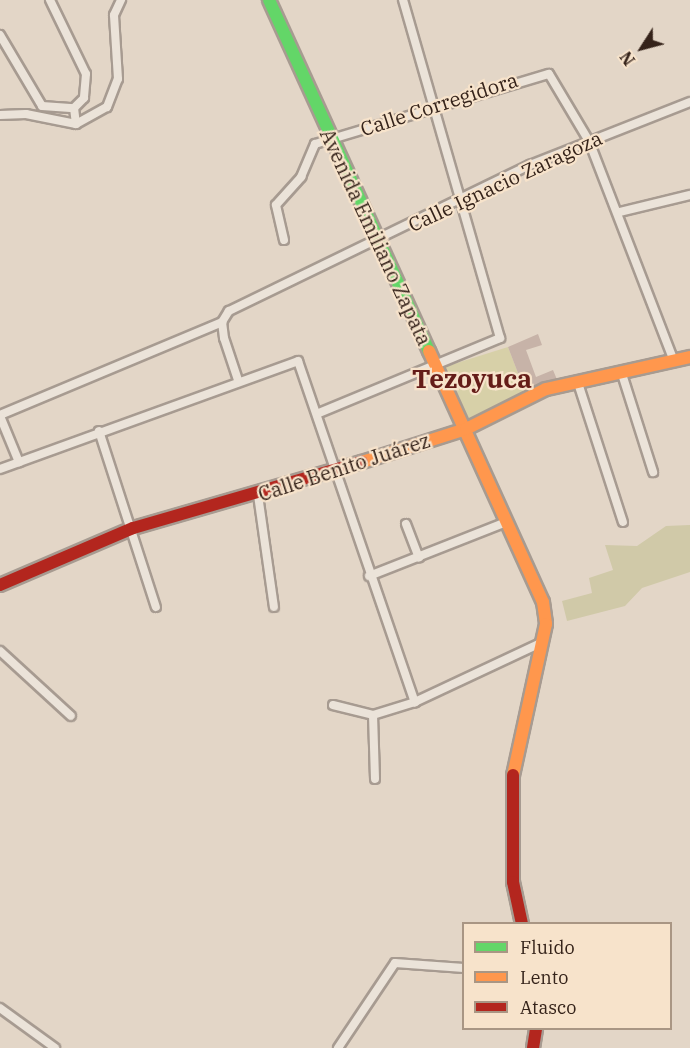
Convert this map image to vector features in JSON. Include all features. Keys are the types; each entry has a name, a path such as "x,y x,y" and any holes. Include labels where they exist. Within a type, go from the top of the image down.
{"street":[{"path":"0,35 42,106 74,108 84,98 86,74 50,0"},
{"path":"0,115 26,114 76,124 107,107 115,94 114,15 121,0"},
{"name":"Avenida Emiliano Zapata","path":"269,0 375,242 466,429 543,602 543,642 517,738 510,805 513,882 522,922"},
{"path":"319,413 500,338 456,199 434,105 403,0"},
{"name":"Calle Corregidora","path":"284,240 276,206 301,177 310,149 330,139 434,105 549,74 589,141"},
{"name":"Calle Ignacio Zaragoza","path":"0,415 222,322 229,311 375,242 456,199 589,141 690,102"},
{"path":"74,108 76,124"},
{"path":"589,141 620,212 674,361"},
{"path":"620,212 690,195"},
{"path":"222,322 238,380"},
{"name":"Calle Benito Juárez","path":"0,585 133,528 258,495 466,429 546,389 622,374 690,357"},
{"path":"0,469 238,380 298,361 319,413 369,576 415,702"},
{"path":"622,374 653,472"},
{"path":"578,383 623,522"},
{"path":"0,415 19,462"},
{"path":"99,431 133,528 156,607"},
{"path":"258,495 274,607"},
{"path":"369,576 506,522"},
{"path":"406,525 419,558"},
{"path":"333,705 373,715 415,702 543,642"},
{"path":"0,651 71,716"},
{"path":"373,715 375,779"},
{"path":"338,1048 395,963 462,968"},
{"path":"0,1008 55,1048"},
{"path":"533,1048 536,1030"}],"shaded area":[{"path":"508,347 526,394 469,419 444,367"},
{"path":"690,525 690,572 642,588 625,606 567,621 562,601 592,593 589,578 613,570 605,545 637,546 666,526"}],"building":[{"path":"538,334 542,345 526,350 536,377 553,370 558,382 526,394 508,347"}],"traffic: fast":[{"path":"269,0 429,351"}],"traffic: slow":[{"path":"429,351 543,602 546,624 513,775"},
{"path":"362,462 466,429 546,389 690,357"}],"traffic: jam":[{"path":"0,585 133,528 362,462"},
{"path":"513,775 513,882 522,922"},
{"path":"533,1048 536,1030"}],"district":[{"name":"Tezoyuca","path":"472,379"}]}
